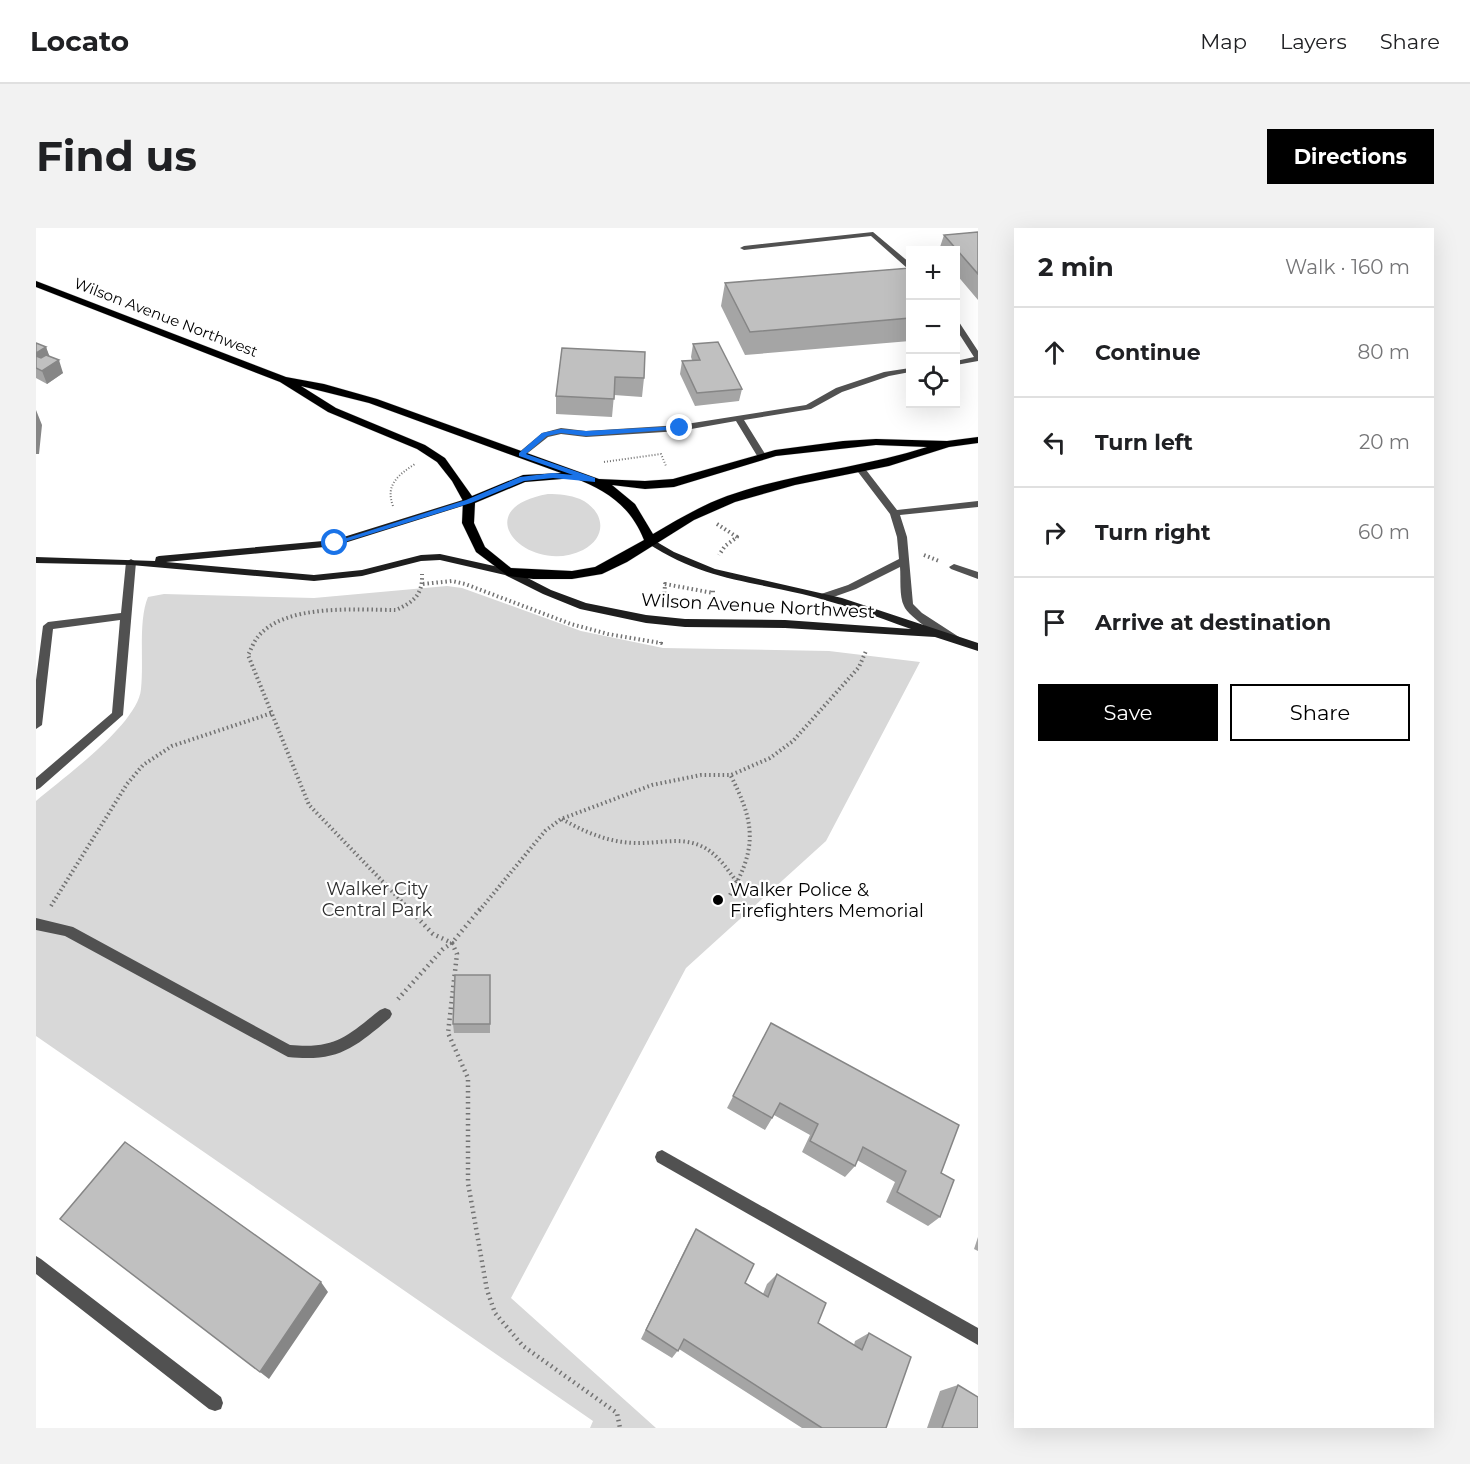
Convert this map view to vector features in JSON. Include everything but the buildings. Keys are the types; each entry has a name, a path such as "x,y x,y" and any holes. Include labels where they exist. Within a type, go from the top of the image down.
{"main road":[{"name":"Wilson Avenue Northwest","path":"36,284 284,380 332,410 433,454 451,471 469,501 468,522 473,537 486,556 508,572 547,592 584,606 646,619 685,623 785,624 933,634"},
{"name":"Wilson Avenue Northwest","path":"284,380 324,387 373,401 593,480 613,490 632,507 644,524 650,541 677,558 706,571 825,596 933,634 978,647"},
{"path":"131,562 335,543 469,501 522,479 553,476 645,485 674,483 762,457 804,449 865,442 947,444 978,440"},
{"path":"36,560 131,562 314,579 362,573 421,558 440,557 508,572 550,576 592,572 614,564 690,517 731,499 794,482 909,457 947,444"}],"street":[{"path":"744,248 873,234 906,263"},
{"path":"960,330 978,358 960,362"},
{"path":"521,454 545,435 561,431 586,434 680,428 808,407 839,390 906,371"},
{"path":"738,418 762,457"},
{"path":"860,468 895,513 904,561 908,605 918,616 957,641"},
{"path":"895,513 978,504"},
{"path":"825,596 852,587 904,561"},
{"path":"36,784 117,715 131,562"},
{"path":"954,567 978,576"},
{"path":"36,725 48,626 127,616"},
{"path":"38,924 68,931 288,1051 309,1054 342,1048 385,1014"},
{"path":"662,1158 978,1337"},
{"path":"36,1264 215,1403"}],"path":[{"path":"398,512 389,498 391,484 398,475 419,462"},
{"path":"708,519 737,537 725,546 717,561"},
{"path":"902,547 954,567"},
{"path":"423,584 421,594 415,602 396,610 317,611 281,621 266,629 251,644 248,655 309,806 433,934 452,943 457,954 448,1033 468,1078 468,1183 487,1290 495,1313 523,1346 616,1413 620,1428"},
{"path":"664,605 665,584 713,593 713,586"},
{"path":"385,1014 424,969 452,943 545,831 561,819 652,785 701,775 731,775 770,758 793,741 860,667 866,651"},
{"path":"38,924 127,784 143,765 172,746 272,713"},
{"path":"730,896 747,865 752,848 743,800 731,775"},
{"path":"561,819 584,832 631,843 686,841 701,846 714,854 737,882"}],"green space":[{"path":"548,494 580,499 595,510 599,517 600,531 591,545 563,556 543,555 526,548 513,538 507,525 510,513 523,502"},
{"name":"Walker City Central Park","path":"447,586 462,588 581,631 663,648 829,651 920,662 826,841 686,968 511,1298 656,1428 590,1428 593,1421 36,1036 36,801 98,750 114,734 137,703 142,678 143,618 148,597 164,594 314,598"}],"place":[{"name":"Walker Police & Firefighters Memorial","path":"718,900"}],"route":[{"path":"335,543 469,501 522,479 567,476 593,480 521,454 534,441 545,435 561,431 586,434 680,428"}]}
